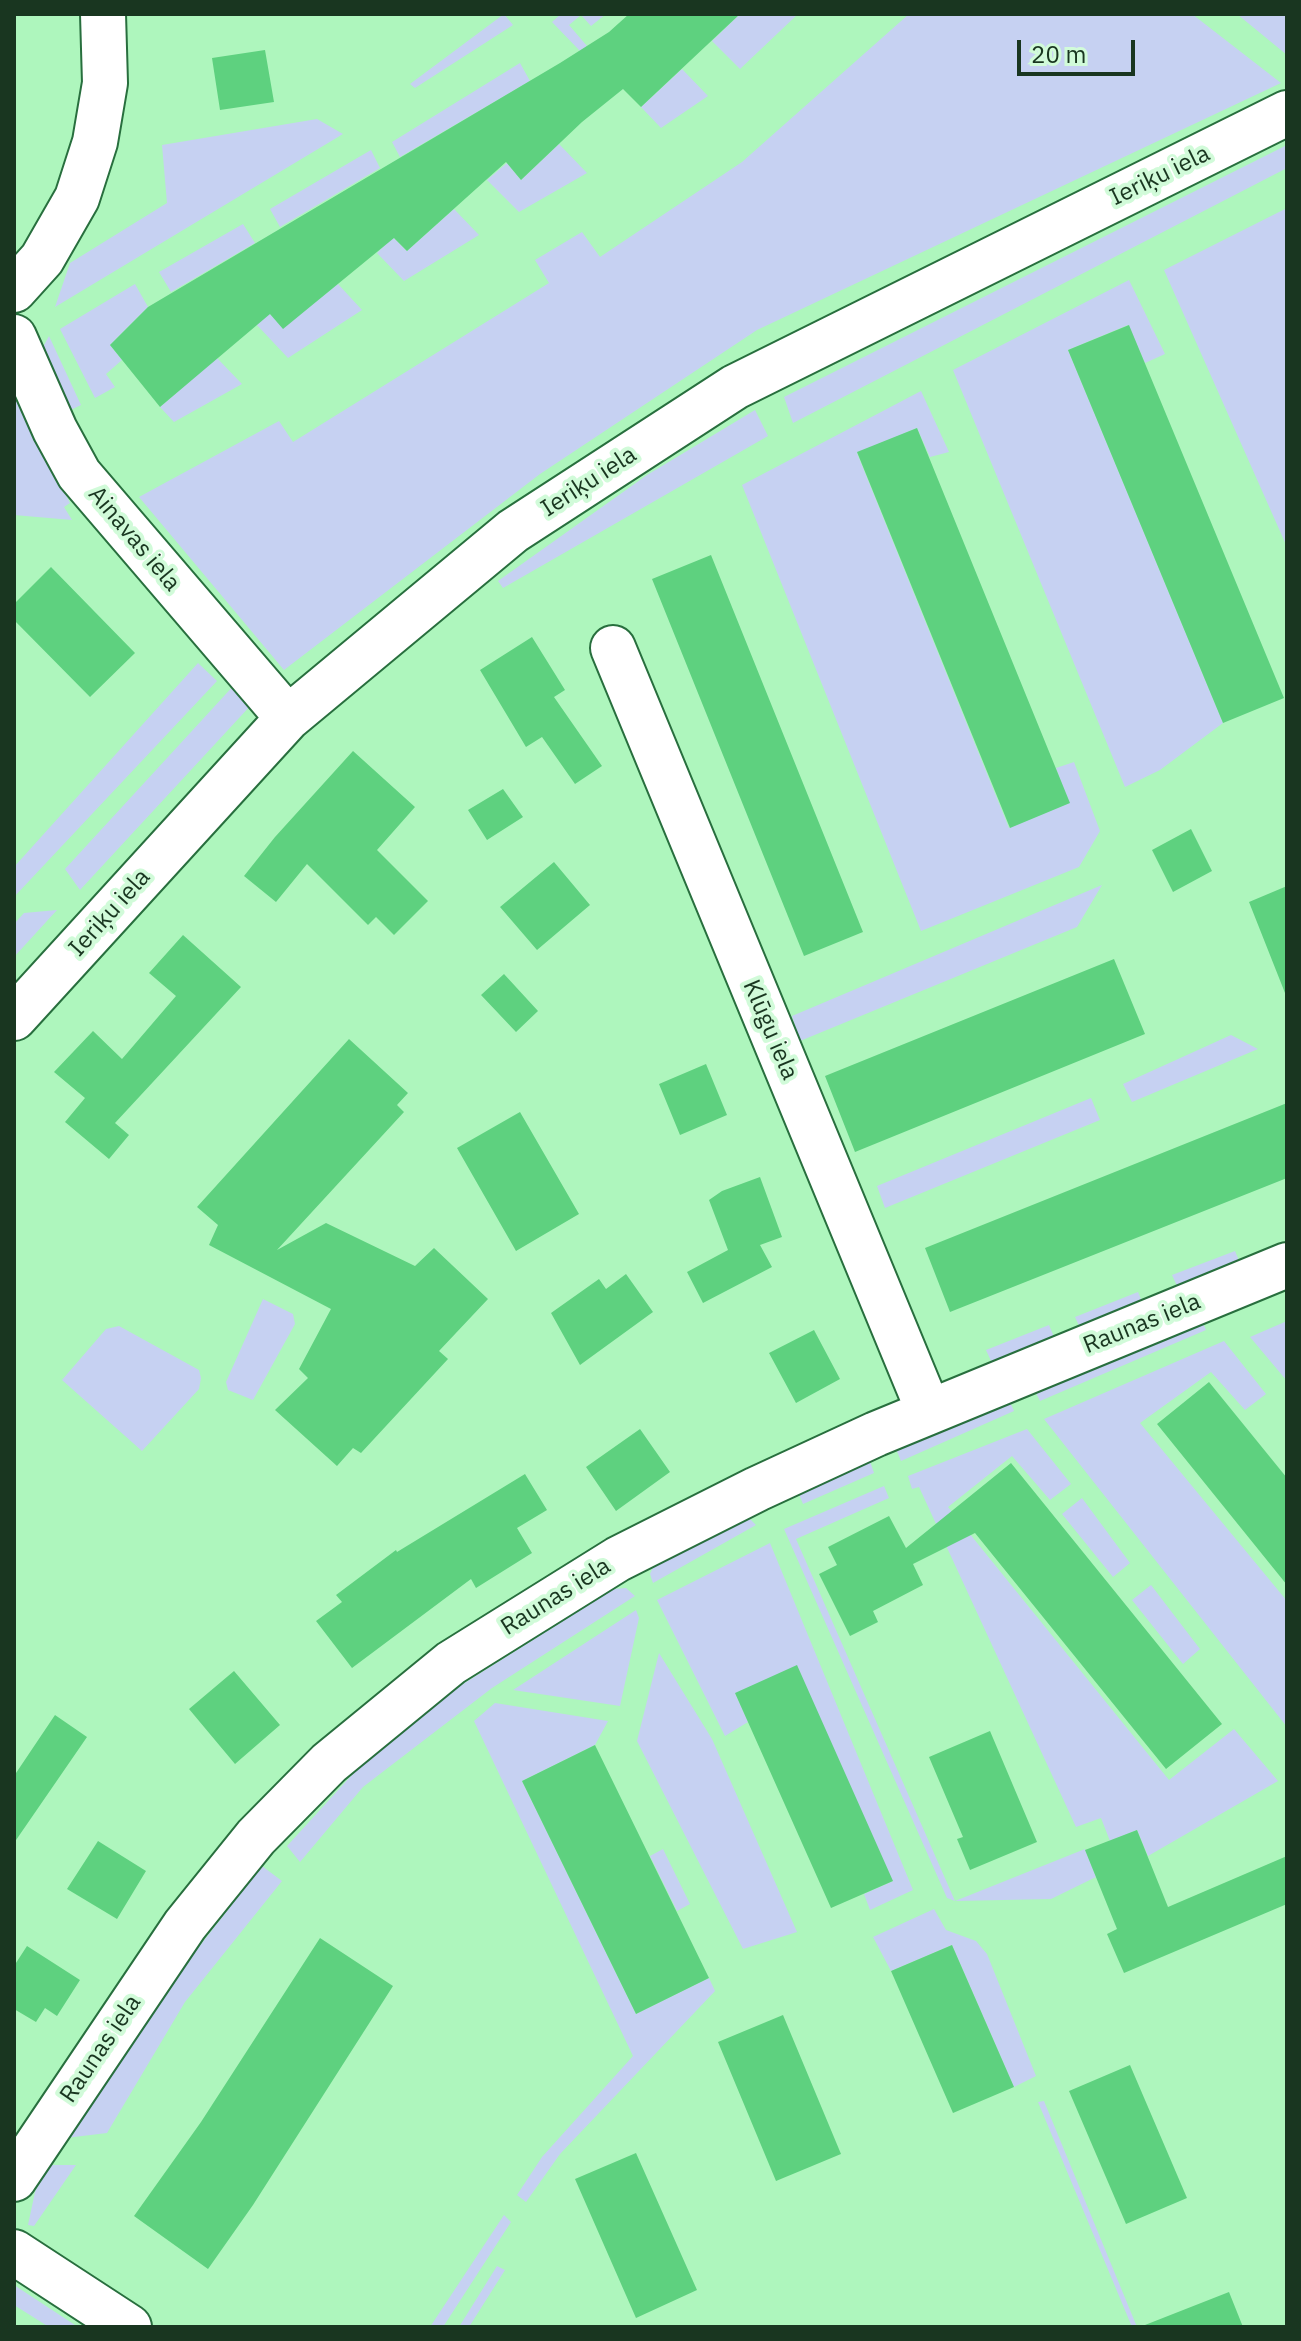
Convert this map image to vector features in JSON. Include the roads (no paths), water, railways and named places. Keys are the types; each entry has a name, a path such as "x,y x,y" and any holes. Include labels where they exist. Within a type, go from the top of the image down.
{"street":[{"path":"14,290 42,259 77,198 95,142 105,83 103,14"},
{"name":"Ieriķu iela","path":"14,1018 288,718 513,531 735,387 1287,113"},
{"name":"Ainavas iela","path":"14,337 55,430 79,474 288,718"},
{"name":"Klūgu iela","path":"613,648 929,1412"},
{"name":"Raunas iela","path":"14,2179 185,1925 256,1837 329,1763 451,1663 618,1559 757,1489 929,1412 1287,1265"},
{"path":"14,2252 129,2327"}]}
